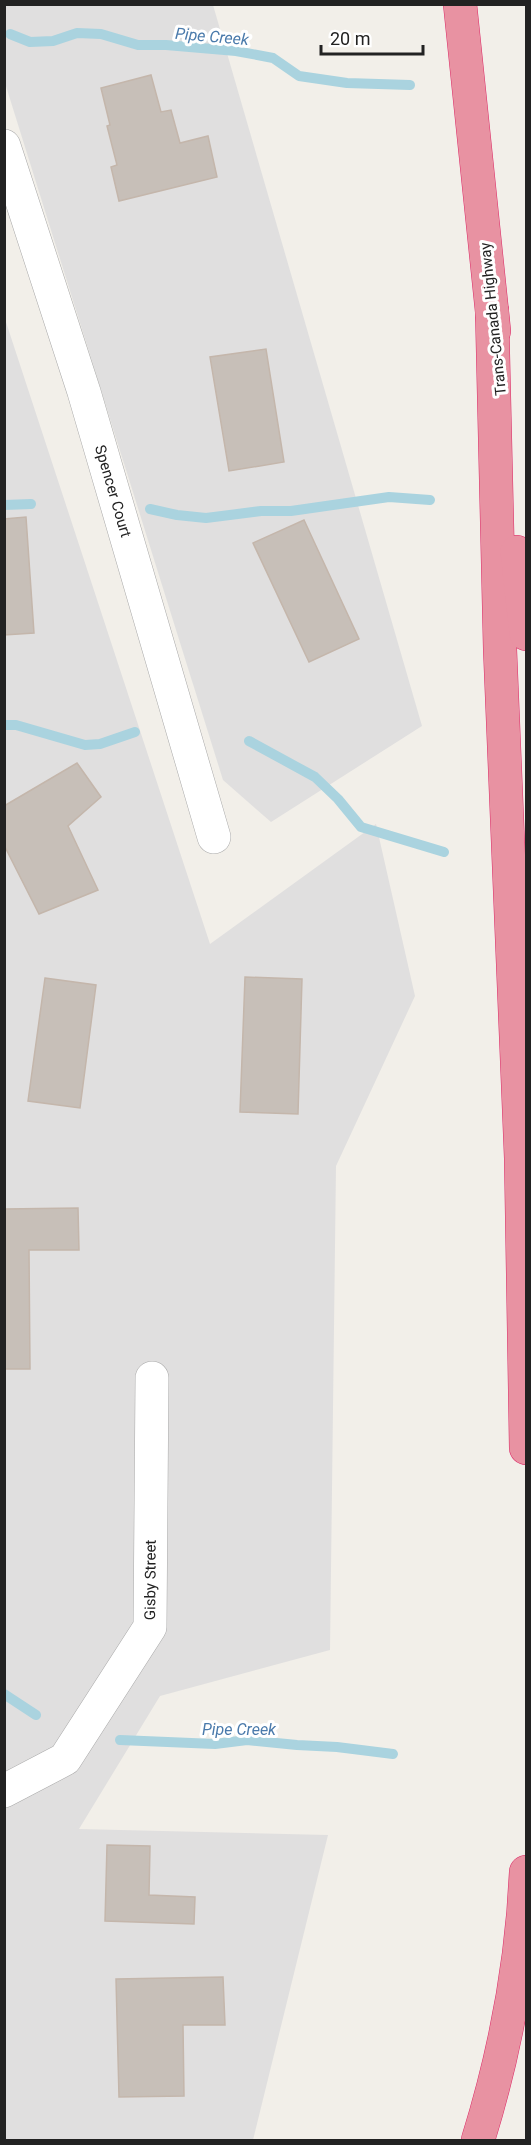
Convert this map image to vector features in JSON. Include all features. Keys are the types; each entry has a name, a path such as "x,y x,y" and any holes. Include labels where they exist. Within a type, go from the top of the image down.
{"highway":[{"name":"Trans-Canada Highway","path":"460,4 526,634"},
{"path":"492,310 500,649 521,1158 526,1448"},
{"path":"478,2140 494,2088 515,1987 526,1872"}],"street":[{"name":"Spencer Court","path":"4,146 84,392 214,837"},
{"name":"Gisby Street","path":"4,1791 65,1759 150,1627 152,1378"}],"shaded area":[{"path":"4,5 213,5 422,726 271,822 223,780 5,83"},
{"path":"4,316 210,944 376,824 415,996 336,1166 330,1650 160,1696 79,1829 328,1835 253,2140 5,2140"}],"building":[{"path":"151,75 161,112 171,110 180,143 208,136 217,177 119,201 111,167 117,165 107,126 110,125 101,88"},
{"path":"266,349 284,462 229,471 210,357"},
{"path":"26,517 34,633 4,635 4,519"},
{"path":"304,520 359,639 309,662 253,543"},
{"path":"77,763 101,797 68,826 98,890 39,914 4,845 4,806"},
{"path":"245,977 302,979 298,1114 240,1112"},
{"path":"45,978 96,985 80,1108 28,1101"},
{"path":"78,1208 79,1250 29,1250 30,1369 4,1369 4,1209"},
{"path":"107,1845 150,1846 149,1895 195,1897 194,1924 105,1921"},
{"path":"223,1977 225,2025 183,2025 184,2096 119,2097 116,1979"}],"waterway":[{"name":"Pipe Creek","path":"10,34 30,42 53,41 77,33 101,34 138,45 236,51 273,58 299,76 347,83 410,85"},
{"path":"150,509 206,518 261,511 291,511 389,497 430,500"},
{"path":"4,505 31,504"},
{"name":"Pipe Creek","path":"4,725 16,725 85,745 100,744 135,732"},
{"name":"Pipe Creek","path":"249,741 315,777 338,799 361,827 444,852"},
{"name":"Pipe Creek","path":"4,1694 36,1715"},
{"name":"Pipe Creek","path":"120,1740 215,1744 247,1740 393,1754"}]}
